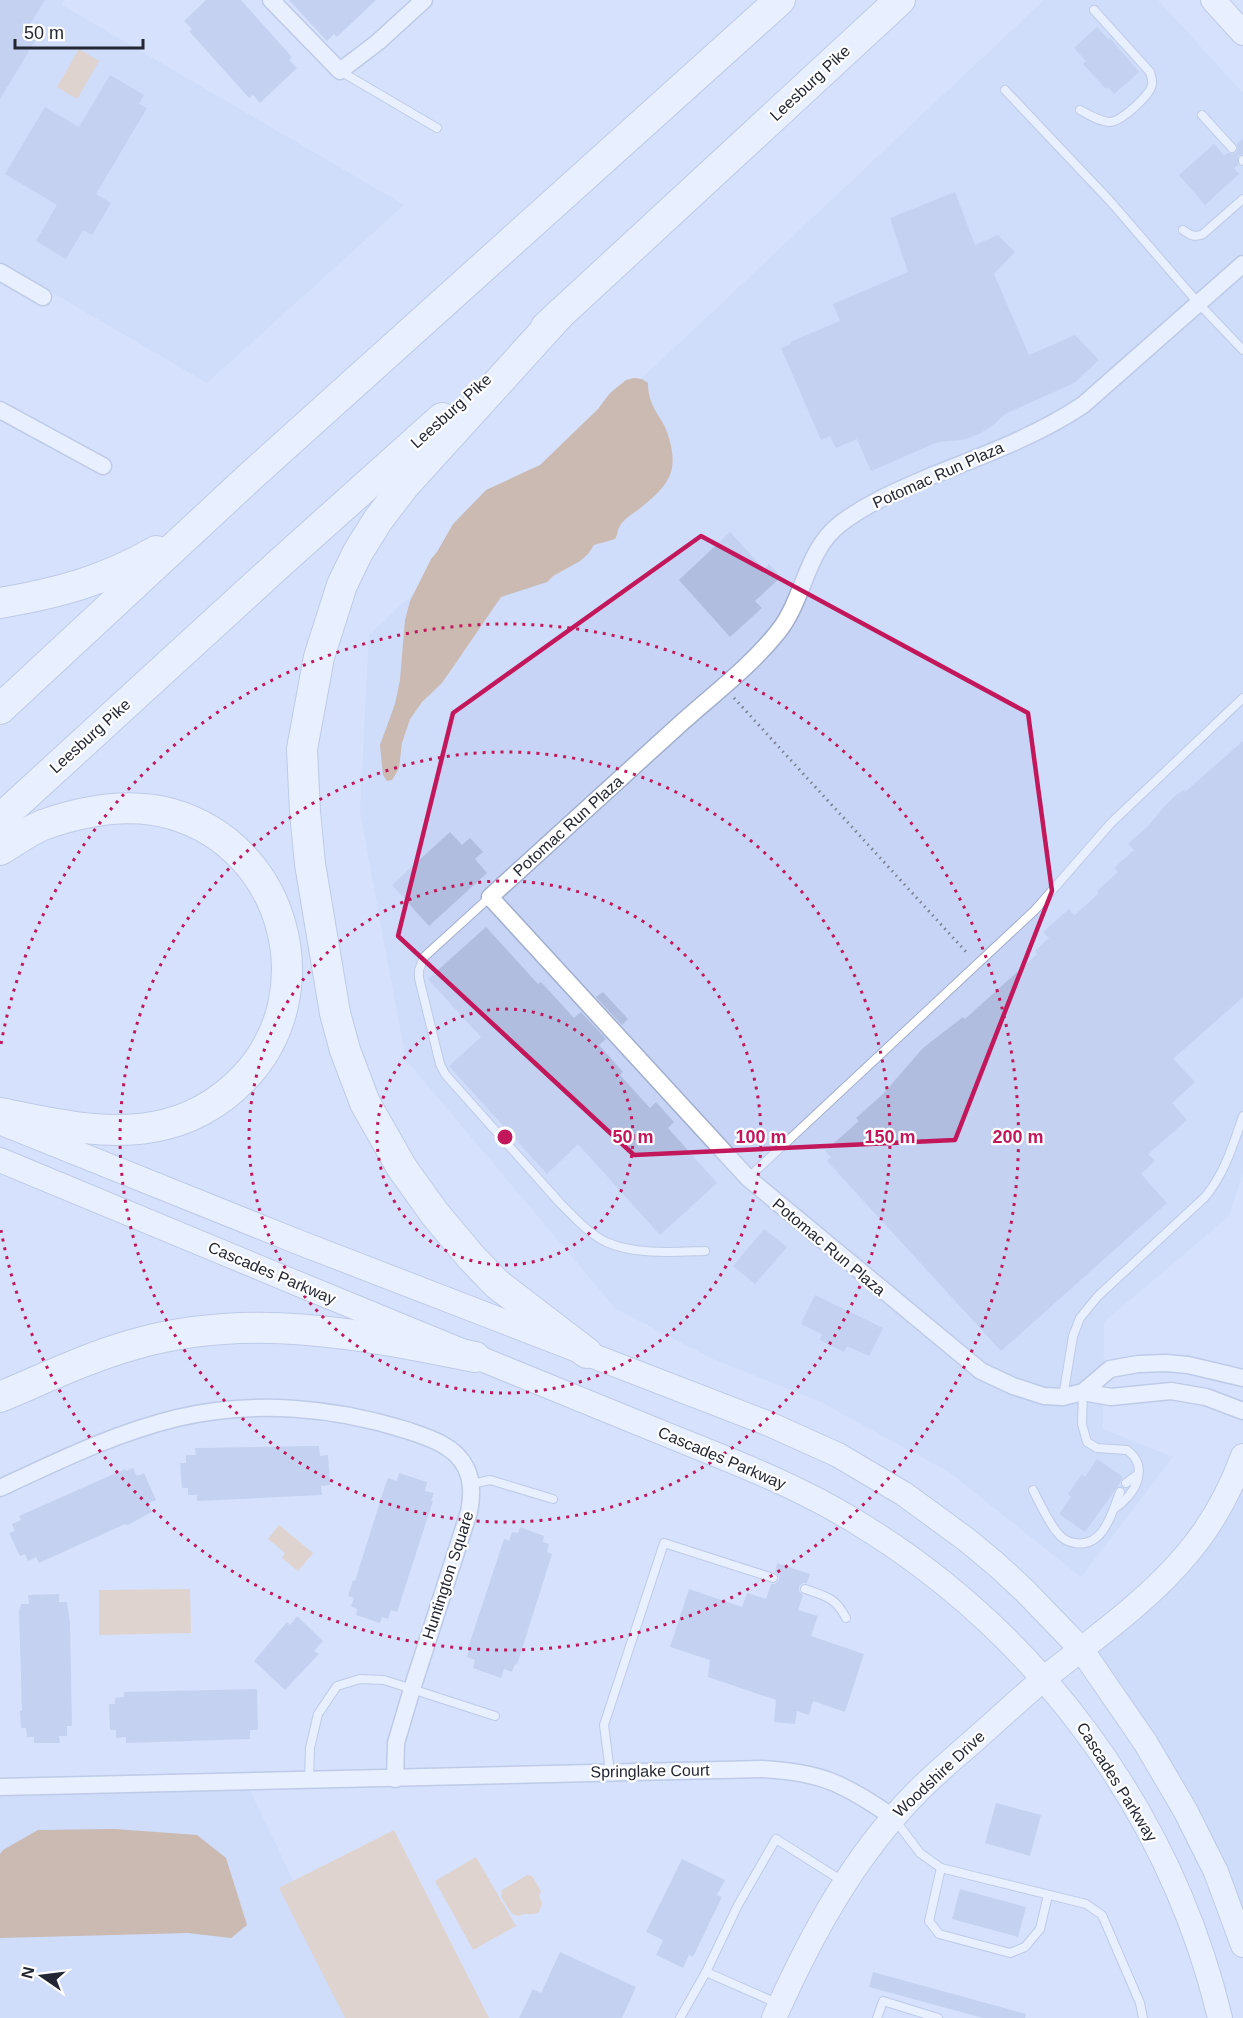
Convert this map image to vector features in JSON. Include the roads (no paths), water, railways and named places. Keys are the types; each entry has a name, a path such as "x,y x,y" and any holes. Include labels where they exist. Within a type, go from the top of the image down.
{"highway":[{"path":"0,603 35,597 88,583 147,556 195,527 780,0"},
{"name":"Leesburg Pike","path":"0,819 280,563 561,313 900,0"},
{"path":"561,313 404,486 378,520 358,552 342,585 319,657 302,749 310,864 335,1012 351,1069 365,1103 402,1168 435,1214 471,1257 497,1284 588,1353"},
{"path":"0,709 252,475"},
{"path":"0,850 41,826 99,810 136,808 191,821 230,846 262,881 281,923 287,951 288,970 283,1007 277,1025 260,1058 236,1087 197,1113 170,1123 127,1130 73,1127 0,1113"},
{"path":"0,1397 133,1344 173,1336 240,1328 334,1331 475,1357"}],"main road":[{"path":"1213,0 1243,33"},
{"path":"0,1122 298,1242 767,1423 838,1455 904,1494 967,1540 1025,1591 1081,1649 1145,1742 1185,1810 1216,1872 1243,1945"},
{"name":"Cascades Parkway","path":"0,1160 475,1357 746,1466 851,1519 915,1562 1005,1636 1058,1694 1105,1756 1157,1846 1193,1929 1220,2018"},
{"name":"Woodshire Drive","path":"777,2011 798,1964 844,1883 871,1844 919,1790 1044,1678 1144,1598 1187,1554 1221,1505 1243,1457"}],"street":[{"path":"271,0 340,71 378,42 424,0"},
{"name":"Potomac Run Plaza","path":"1243,264 1083,405 1059,421 882,496 840,525 826,537 778,632 723,686 489,897 748,1178 969,1364 996,1380 1044,1396 1063,1396 1083,1392 1111,1397 1156,1392 1183,1392 1206,1397 1243,1411"},
{"path":"0,272 43,297"},
{"path":"0,410 103,466"},
{"name":"Potomac Run Plaza","path":"1083,1392 1110,1369 1138,1364 1166,1362 1243,1378"},
{"path":"0,1488 99,1442 137,1428 217,1411 249,1408 305,1409 348,1415 421,1435 454,1452 466,1467 471,1484"},
{"name":"Huntington Square","path":"395,1779 396,1743 469,1512 471,1484"},
{"name":"Springlake Court","path":"395,1779 610,1772 790,1770 815,1775 840,1784 893,1818"},
{"path":"0,1787 395,1779"}],"lane":[{"path":"1080,110 1110,122 1120,119 1149,93 1153,82 1150,72 1094,10"},
{"path":"340,71 437,128"},
{"path":"1005,90 1110,201 1243,350"},
{"path":"1202,115 1232,148"},
{"path":"1183,230 1192,236 1197,237 1203,234 1243,199"},
{"path":"748,1178 1035,910 1111,823 1243,698"},
{"path":"489,897 424,957 421,963 419,978 440,1064 445,1074 560,1203 595,1236 635,1249 705,1251"},
{"path":"1063,1396 1073,1336 1080,1318 1098,1296 1216,1185 1243,1116"},
{"path":"1083,1392 1084,1438 1093,1447 1123,1449 1131,1453 1137,1462 1137,1486 1123,1503 1115,1508"},
{"path":"1126,1483 1137,1475"},
{"path":"471,1484 490,1480 554,1499"},
{"path":"1033,1490 1062,1538 1073,1543 1084,1544 1100,1536 1115,1508 1120,1492"},
{"path":"610,1772 604,1725 664,1543 772,1578"},
{"path":"805,1589 832,1598 841,1607 846,1618"},
{"path":"309,1781 310,1748 318,1714 337,1686 360,1679 384,1680 495,1716"},
{"path":"893,1818 920,1852 941,1868 1086,1904 1102,1915 1140,2002 1143,2018"},
{"path":"680,2018 706,1972 738,1905 776,1839 844,1883"},
{"path":"941,1868 929,1922 939,1934 1010,1953 1025,1947 1040,1929 1048,1895"},
{"path":"706,1972 777,2011"},
{"path":"877,2018 883,2001 938,2018"}]}
